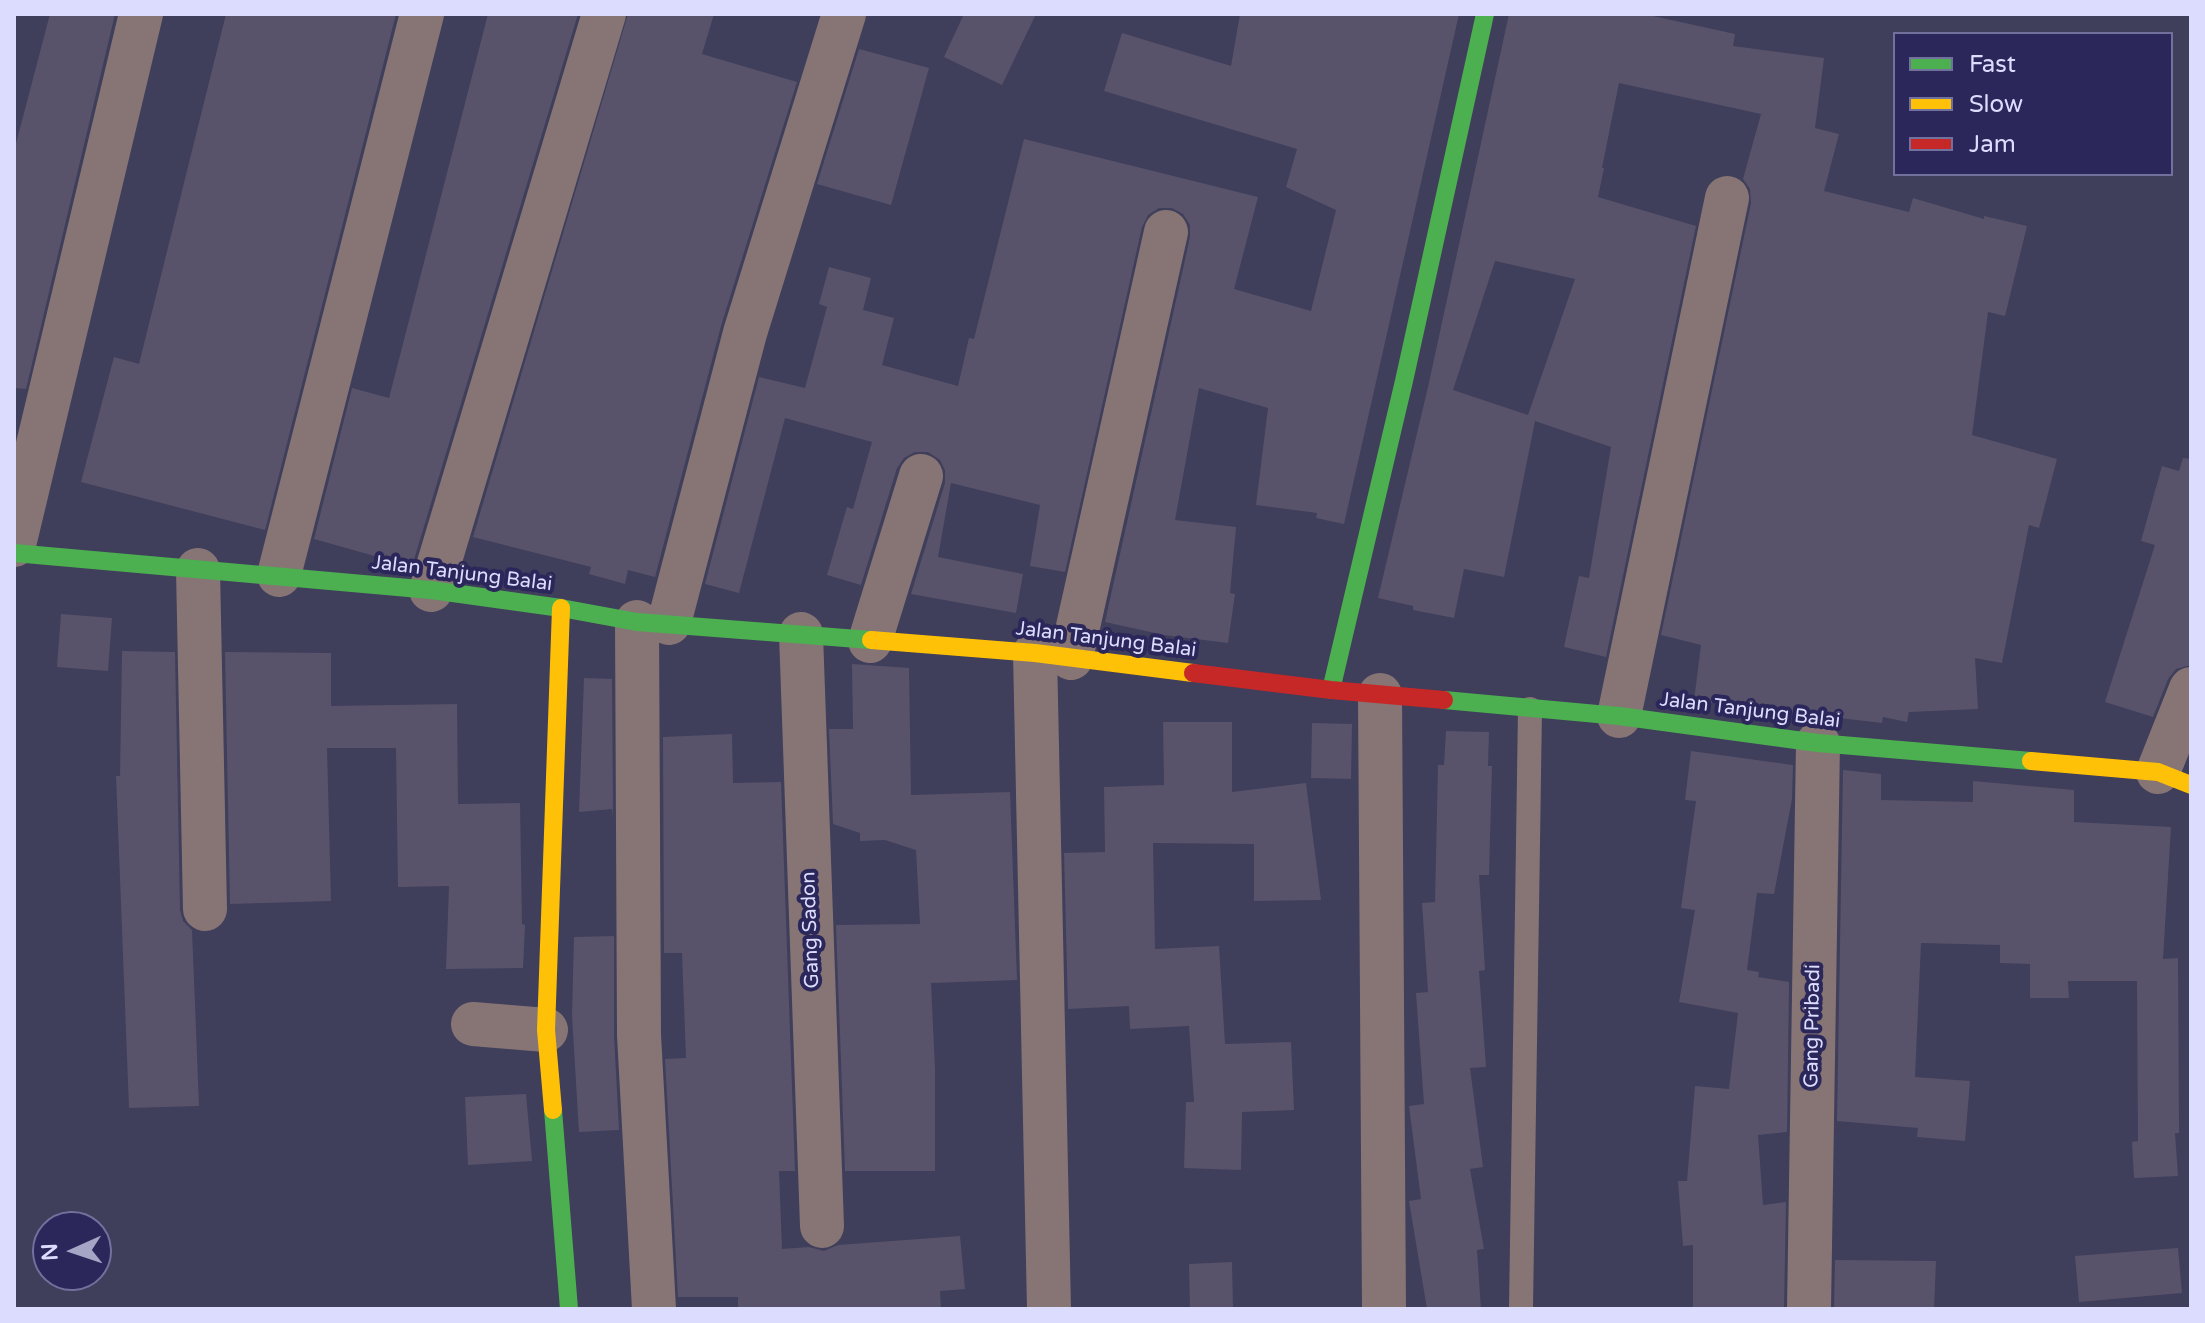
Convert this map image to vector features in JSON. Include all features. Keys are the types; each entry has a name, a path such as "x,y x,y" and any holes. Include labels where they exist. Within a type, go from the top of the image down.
{"street":[{"path":"14,545 141,14"},
{"path":"279,575 422,14"},
{"path":"431,590 604,14"},
{"path":"654,1309 639,1035 653,623 844,14"},
{"path":"1331,690 1404,381 1485,14"},
{"path":"1619,716 1727,198"},
{"path":"1049,1309 1053,655 1166,232"},
{"path":"870,641 921,476"},
{"name":"Jalan Tanjung Balai","path":"14,553 431,590 653,623 1053,655 1331,690 1619,716 1818,743 2174,778"},
{"path":"198,570 205,909"},
{"path":"561,608 546,1030 569,1309"},
{"name":"Gang Sadon","path":"801,634 822,1226"},
{"path":"2174,778 2191,689"},
{"path":"1380,695 1384,1309"},
{"name":"Gang Pribadi","path":"1809,1309 1818,743"},
{"path":"473,1024 546,1030"}],"lane":[{"path":"1521,1309 1530,709"}],"building":[{"path":"50,14 115,14 26,389 14,388 14,151"},
{"path":"226,14 396,14 265,530 81,482 114,357 139,364"},
{"path":"488,14 578,14 413,563 392,561 314,539 352,388 389,398"},
{"path":"628,14 714,14 702,54 797,82 721,326 655,577 628,570 625,584 589,574 591,567 473,537"},
{"path":"964,14 1036,14 1002,85 944,57"},
{"path":"1240,14 1459,14 1344,524 1316,518 1317,513 1256,505 1268,408 1199,388 1175,520 1236,527 1230,593 1235,594 1228,643 1164,635 1105,622 1190,237 1190,225 1183,214 1172,208 1159,208 1148,215 1142,227 1065,572 1030,566 1040,505 951,483 938,557 1023,574 1016,613 911,594 945,483 945,470 940,460 928,452 915,452 904,458 897,468 861,585 827,575 847,507 853,509 872,442 785,418 739,593 705,584 759,377 805,388 827,307 819,304 829,267 871,278 863,310 894,318 882,365 958,386 969,338 974,339 1024,139 1258,197 1234,289 1311,311 1336,210 1286,187 1297,149 1104,91 1122,33 1231,66"},
{"path":"1509,14 1644,14 1735,34 1733,46 1824,58 1815,128 1839,134 1824,191 1909,212 1913,198 1984,219 1984,216 2027,226 2005,316 1988,312 1972,435 2057,459 2039,528 2029,525 2002,663 1975,658 1978,709 1909,712 1907,722 1883,717 1882,723 1694,701 1701,645 1661,635 1751,203 1750,189 1743,179 1761,114 1619,83 1598,197 1696,226 1606,657 1564,647 1579,576 1589,578 1611,447 1535,421 1504,577 1464,569 1454,618 1413,610 1413,606 1378,598 1428,387","holes":["1495,261 1575,279 1528,415 1453,390"]},
{"path":"859,49 929,68 891,205 817,184"},
{"path":"2183,458 2191,459 2191,665 2176,669 2168,679 2153,717 2105,702 2155,545 2141,541 2162,466 2179,471"},
{"path":"61,614 112,618 108,671 57,667"},
{"path":"122,651 175,652 180,910 183,921 192,930 199,1106 129,1108 116,776 120,776"},
{"path":"225,652 331,653 331,706 457,704 458,804 520,803 522,924 525,925 523,968 446,969 449,886 398,887 396,748 327,748 331,901 230,904"},
{"path":"852,664 909,668 911,795 1010,792 1017,980 931,983 935,1171 845,1171 836,925 920,924 916,850 885,840 860,841 860,833 833,824 829,729 853,729"},
{"path":"584,678 612,679 613,818 612,809 579,812"},
{"path":"1163,722 1232,722 1232,792 1306,783 1321,900 1254,901 1254,844 1153,843 1155,949 1219,946 1225,1044 1291,1042 1294,1110 1242,1112 1241,1170 1184,1168 1186,1102 1194,1102 1189,1026 1130,1029 1129,1006 1068,1009 1064,853 1105,852 1104,787 1164,785"},
{"path":"1312,723 1352,724 1351,779 1311,778"},
{"path":"1446,731 1489,732 1488,766 1492,766 1489,875 1479,875 1485,970 1479,971 1486,1067 1470,1068 1483,1167 1470,1169 1484,1249 1477,1250 1481,1309 1427,1309 1409,1201 1421,1199 1409,1106 1424,1104 1416,993 1428,992 1422,903 1435,902 1438,765 1444,765"},
{"path":"732,734 733,783 781,782 795,1171 779,1171 782,1249 809,1247 824,1251 838,1245 960,1236 965,1289 940,1291 941,1309 738,1308 738,1297 678,1297 665,1059 686,1058 682,953 664,953 663,737"},
{"path":"1691,751 1793,765 1792,799 1774,894 1757,893 1747,970 1759,972 1758,977 1789,982 1787,1132 1758,1135 1763,1205 1786,1202 1784,1309 1693,1309 1693,1245 1683,1246 1678,1181 1687,1181 1695,1086 1729,1089 1738,1013 1679,1002 1695,910 1681,908 1696,801 1685,800"},
{"path":"1843,770 1881,774 1881,800 1973,802 1973,781 2074,790 2074,822 2171,827 2163,959 2178,958 2179,1133 2175,1133 2178,1176 2134,1178 2132,1142 2138,1141 2137,981 2068,981 2069,998 2030,998 2030,964 2000,963 2000,945 1921,943 1915,1077 1970,1081 1965,1141 1917,1137 1918,1128 1837,1121"},
{"path":"614,936 614,1035 619,1130 579,1132 572,1016 574,937"},
{"path":"526,1094 532,1161 468,1165 465,1097"},
{"path":"2178,1248 2182,1293 2079,1302 2075,1256"},
{"path":"1835,1260 1936,1261 1934,1309 1834,1309"},
{"path":"1232,1262 1233,1309 1190,1309 1189,1264"}],"traffic: fast":[{"path":"1331,690 1404,381 1485,14"},
{"path":"14,553 431,590 637,622 871,640"},
{"path":"1444,700 1619,716 1818,743 2031,761"},
{"path":"553,1110 569,1309"}],"traffic: slow":[{"path":"553,1110 546,1030 561,608"},
{"path":"871,640 1035,653 1193,673"},
{"path":"2031,761 2158,772 2191,785"}],"traffic: jam":[{"path":"1193,673 1444,700"}]}
